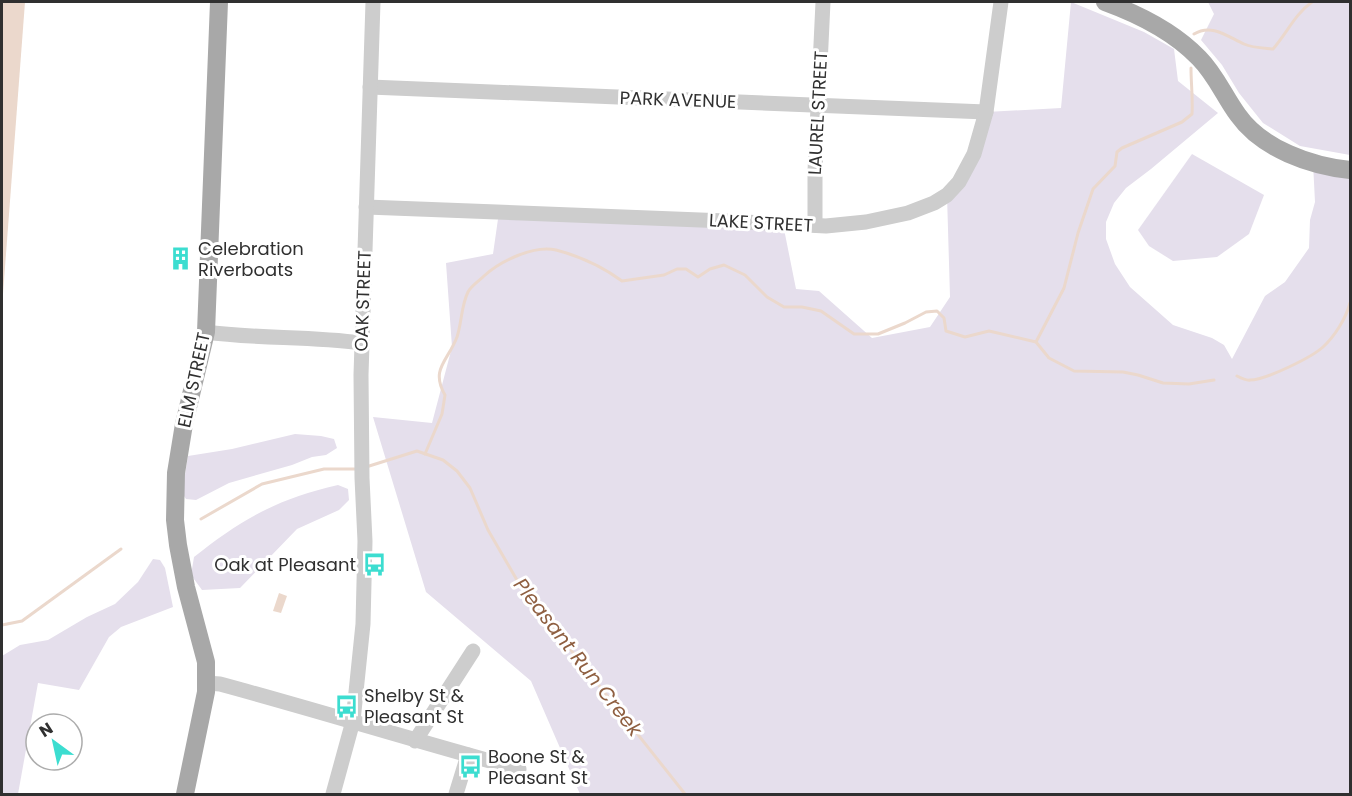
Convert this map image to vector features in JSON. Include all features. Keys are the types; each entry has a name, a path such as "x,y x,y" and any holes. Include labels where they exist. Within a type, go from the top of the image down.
{"main road":[{"name":"ELM STREET","path":"185,795 206,692 206,662 186,587 175,520 178,454 206,332 219,2"},
{"path":"1105,2 1154,24 1194,53 1210,70 1238,116 1261,139 1313,163 1350,170"}],"street":[{"name":"OAK STREET","path":"333,795 353,721 364,601 365,541 361,454 362,343 374,2"},
{"name":"LAUREL STREET","path":"815,225 815,171 823,2"},
{"name":"LAKE STREET","path":"366,207 815,225 845,225 908,213 934,203 947,195 959,182 974,154 987,112 1001,2"},
{"name":"PARK AVENUE","path":"370,87 987,112"},
{"path":"206,332 236,336 362,343"},
{"path":"415,741 473,651"},
{"path":"206,682 239,689 519,769"},
{"path":"456,795 468,755"}],"shaded area":[{"path":"2,2 25,2 2,307"},
{"path":"1071,2 1144,32 1174,49 1178,81 1218,113 1126,188 1114,203 1106,222 1106,239 1115,264 1130,287 1173,325 1212,338 1224,345 1232,359 1265,296 1285,282 1309,248 1310,220 1315,202 1313,163 1350,170 1350,794 580,794 531,681 426,592 373,417 432,423 452,347 446,263 493,254 499,212 783,224 796,289 819,291 872,338 930,327 950,297 947,195 986,112 1061,108"},
{"path":"1208,2 1350,2 1350,155 1300,146 1263,123 1239,93 1222,65 1201,40 1214,14"},
{"path":"1192,154 1264,195 1249,234 1217,257 1173,261 1149,246 1138,230"},
{"path":"295,434 334,439 337,448 326,455 312,457 229,483 196,500 186,499 182,493 188,456 232,449"},
{"path":"338,485 348,489 349,500 339,510 297,529 240,588 202,590 191,575 194,557 245,521 278,504"},
{"path":"153,559 160,560 165,568 173,607 121,627 109,637 79,690 38,683 33,712 24,712 24,761 18,794 2,794 2,656 20,645 48,640 87,617 115,604 138,582"},
{"path":"279,593 287,596 281,613 273,611"}],"waterway":[{"path":"1194,34 1214,30 1247,45 1273,49 1296,18 1312,2"},
{"path":"1036,342 1064,288 1078,233 1093,189 1115,166 1117,152 1122,148 1182,122 1192,114 1191,68"},
{"path":"425,454 442,414 445,395 439,378 440,372 457,337 468,292 499,265 528,252 547,249 573,255 622,281 664,275 677,269 686,269 698,277 710,269 724,265 745,275 767,297 784,307 802,307 821,311 854,334 878,334 926,312 937,311 944,318 946,331 965,337 989,331 1036,342 1049,358 1074,371 1123,372 1163,383 1189,384 1214,380"},
{"path":"1237,376 1249,380 1267,376 1317,351 1336,332 1350,303"},
{"name":"Pleasant Run Creek","path":"366,467 417,451 443,460 457,471 470,488 488,530 521,587 685,794"},
{"name":"Pleasant Run Creek","path":"201,519 262,484 324,469 357,469"},
{"name":"Pleasant Run Creek","path":"2,625 22,621 121,549"}],"place":[{"name":"Celebration Riverboats","path":"180,259"},
{"name":"Oak at Pleasant","path":"374,565"},
{"name":"Shelby St & Pleasant St","path":"346,706"},
{"name":"Boone St & Pleasant St","path":"470,767"}]}
